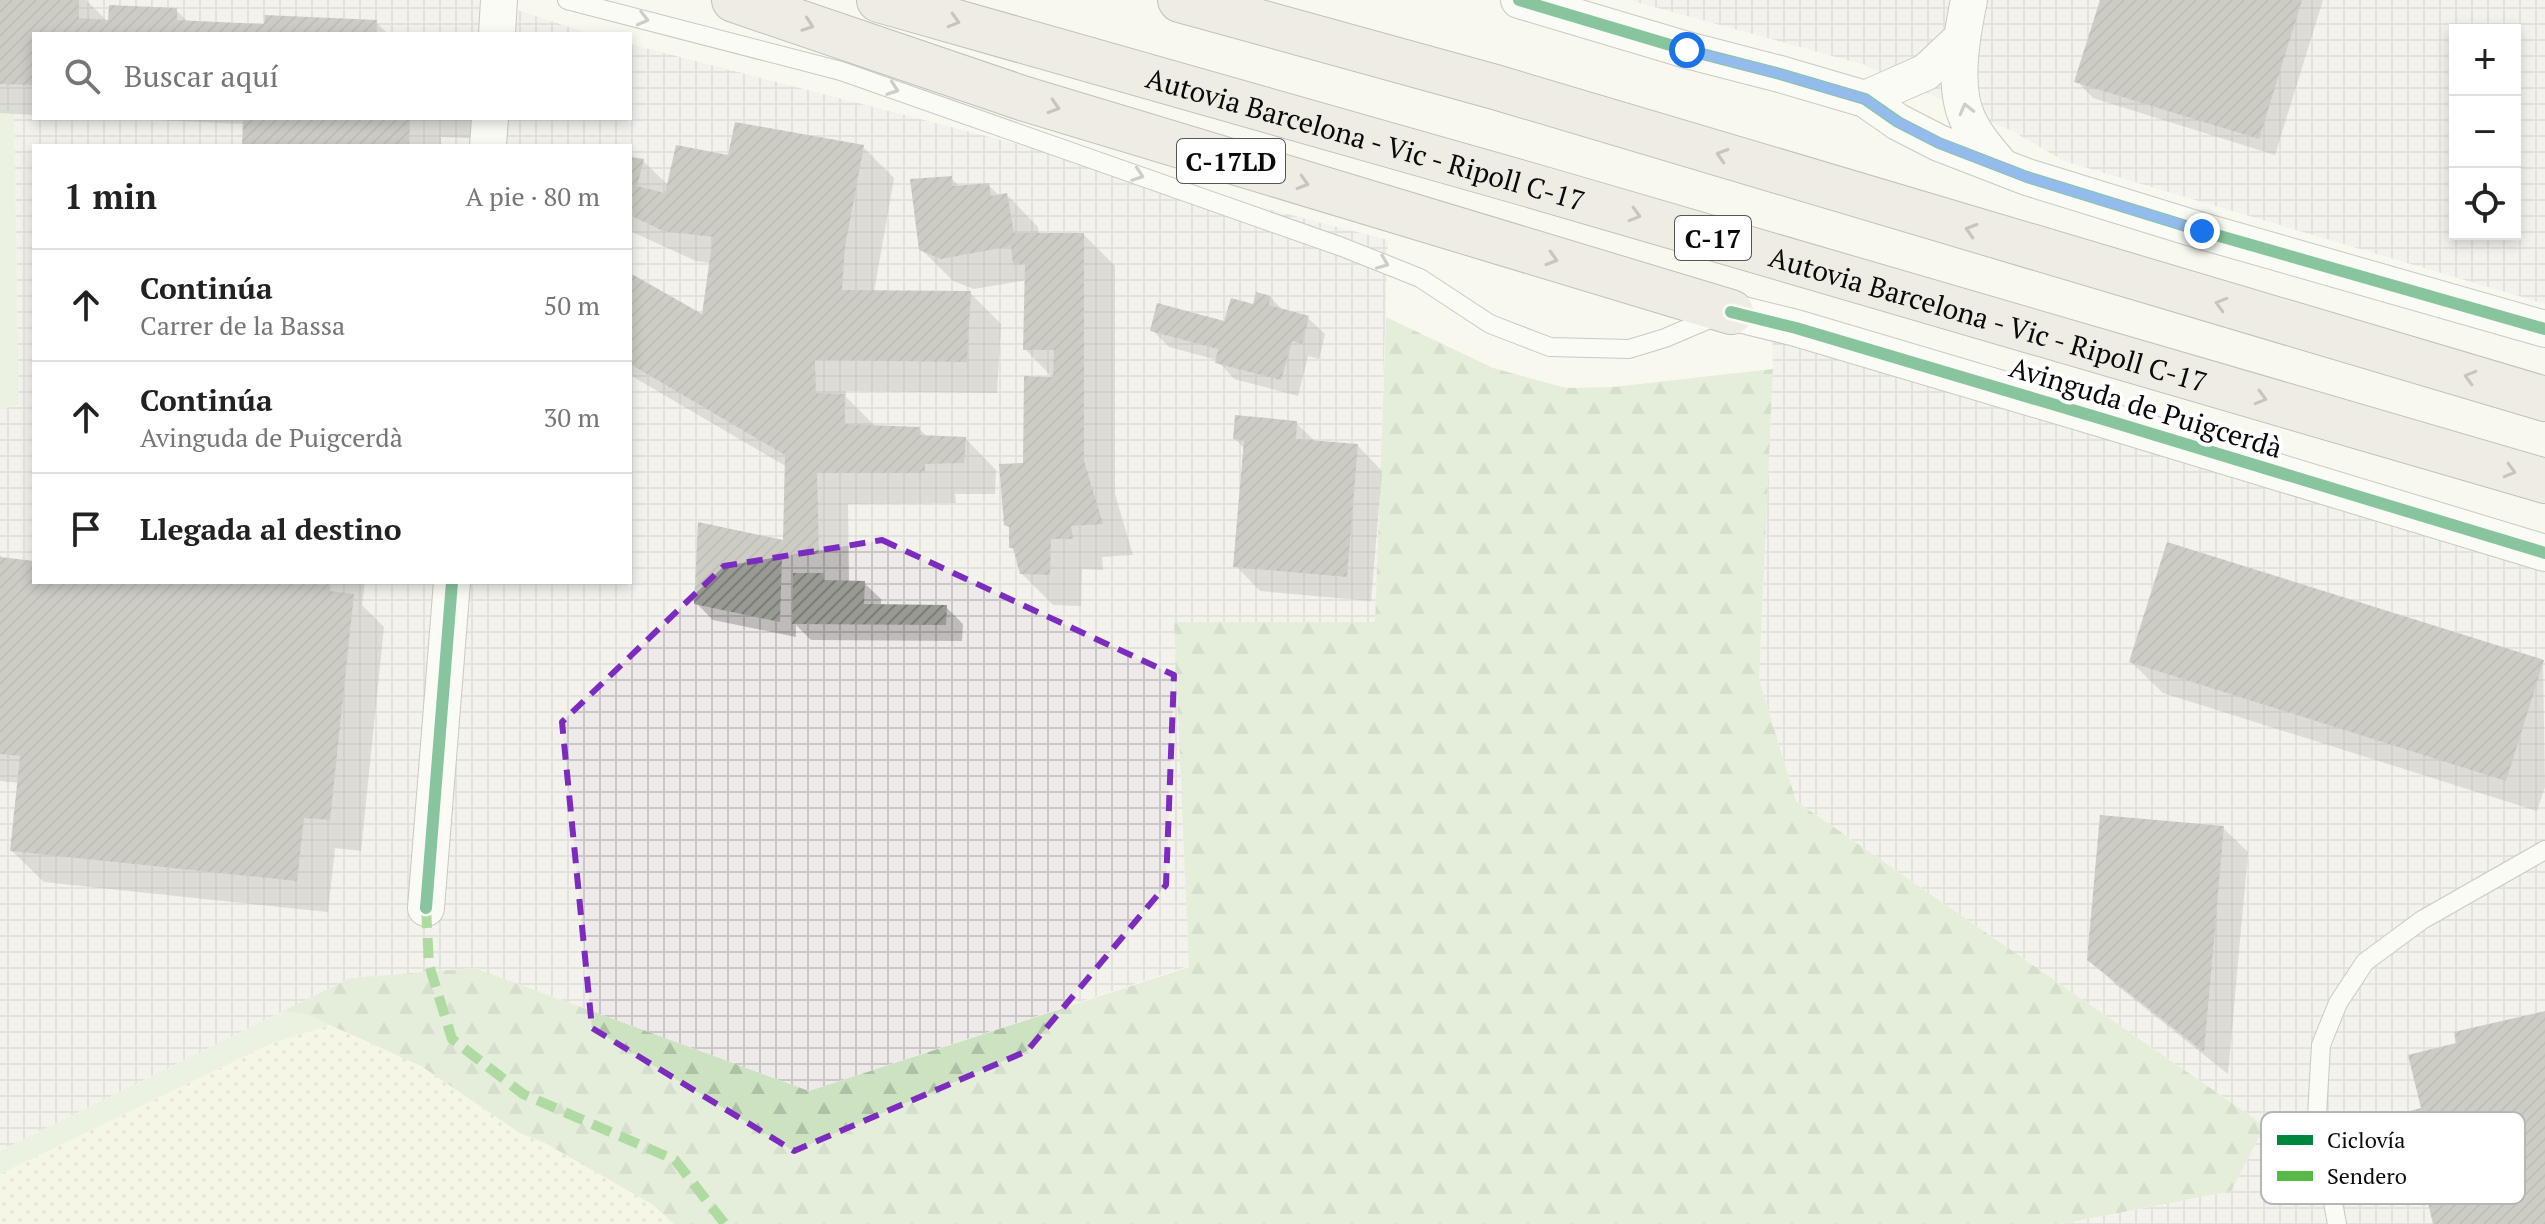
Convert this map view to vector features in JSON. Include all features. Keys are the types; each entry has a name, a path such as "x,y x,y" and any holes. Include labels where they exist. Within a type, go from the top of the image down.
{"highway":[{"name":"C-17LD","path":"734,0 1022,98 1731,312"},
{"name":"Autovia Barcelona - Vic - Ripoll C-17","path":"879,0 1530,185 2545,481"},
{"path":"1180,0 1495,87 2545,399"},
{"path":"1284,0 1399,42 1495,87"}],"street":[{"path":"497,32 499,0"},
{"path":"1519,0 1865,99 1898,122 1939,143 2003,168 2202,231 2545,329"},
{"path":"1969,0 1961,39 1960,81 1966,118 2003,168"},
{"path":"1865,99 1926,72 1961,39"},
{"path":"488,144 490,120"},
{"name":"Avinguda de Puigcerdà","path":"1731,312 1796,328 2092,415 2545,553"},
{"path":"426,908 452,584"}],"lane":[{"path":"567,0 841,71 1328,242 1420,278 1490,324 1550,347 1629,349 1731,312"},
{"path":"2317,1112 2321,1045 2338,1003 2365,962 2422,920 2545,850"},
{"path":"2333,1204 2337,1224"}],"highlighted area":[{"path":"882,540 1174,675 1166,885 1027,1051 794,1151 592,1028 562,722 724,566"}],"shaded area":[{"path":"0,0 487,0 584,32 32,32 32,120 632,120 632,45 1388,240 1375,622 1174,623 1189,966 809,1091 475,968 350,978 0,1151 0,410 19,404 14,112 0,110"},
{"path":"1629,0 2545,0 2545,304 2064,161 2012,131 1865,65"},
{"path":"1772,324 2545,561 2545,1224 2062,1224 2231,1191 2261,1134 2261,1204 2525,1204 2525,1112 2261,1112 2261,1123 1796,801 1759,679 1773,369"}],"green space":[{"path":"0,110 14,111 19,404 0,410"},
{"path":"1386,317 1493,368 1566,388 1613,387 1773,369 1759,679 1796,801 2261,1123 2261,1134 2231,1191 2062,1224 674,1224 653,1205 545,1143 520,1133 421,1066 308,1015 283,1011 350,978 475,968 809,1091 1189,967 1174,622 1375,622"},
{"path":"283,1011 308,1015 331,1025 270,1044 0,1174 0,1151"},
{"path":"331,1025 400,1055 441,1078 520,1133 545,1143 653,1205 674,1224 0,1224 0,1174 270,1044"}],"building":[{"path":"0,0 79,0 79,18 108,20 109,5 177,8 177,20 264,24 265,15 377,20 376,32 32,32 32,85 0,84"},
{"path":"2100,0 2302,0 2259,139 2074,82"},
{"path":"243,120 410,120 409,144 242,144"},
{"path":"735,122 864,145 845,247 842,290 971,291 967,362 815,360 816,393 845,394 845,424 920,427 920,435 966,437 964,463 925,464 925,473 817,473 819,554 782,555 780,622 694,604 698,522 783,540 785,455 632,365 632,274 702,314 713,237 663,231 632,216 632,157 644,159 637,186 665,193 676,145 728,155"},
{"path":"952,176 952,186 989,183 991,196 1007,193 1014,233 1084,233 1084,461 1103,524 1071,526 1073,539 1051,539 1050,575 1020,574 1013,548 1009,548 1009,527 1004,525 999,464 1023,463 1024,376 1053,377 1054,350 1023,350 1025,264 1013,265 1011,246 941,259 919,250 910,179"},
{"path":"1256,292 1271,296 1269,305 1309,316 1302,344 1292,341 1281,380 1215,363 1218,349 1150,331 1157,303 1224,321 1231,298 1253,304"},
{"path":"1235,415 1297,421 1296,439 1358,444 1347,577 1233,567 1244,440 1233,439"},
{"path":"2167,542 2544,660 2506,781 2129,662"},
{"path":"0,557 32,561 32,584 331,584 330,591 354,594 330,820 304,818 297,881 10,851 20,756 0,754"},
{"path":"793,573 824,573 824,580 865,581 864,604 947,605 946,625 792,624"},
{"path":"2100,815 2224,826 2204,1052 2087,960"},
{"path":"2545,1011 2545,1224 2433,1224 2428,1204 2525,1204 2525,1112 2406,1112 2421,1108 2408,1055 2456,1043 2454,1032"}],"marked path":[{"path":"426,908 429,965 452,1039 523,1094 675,1160 725,1224"}],"cycle path":[{"path":"1519,0 1865,99 1898,122 1939,143 2027,177 2202,231 2545,329"},
{"path":"1731,312 1796,328 2545,553"},
{"path":"426,908 452,584"}],"route":[{"path":"1687,50 1865,99 1898,122 1939,143 2027,177 2202,231"}]}
